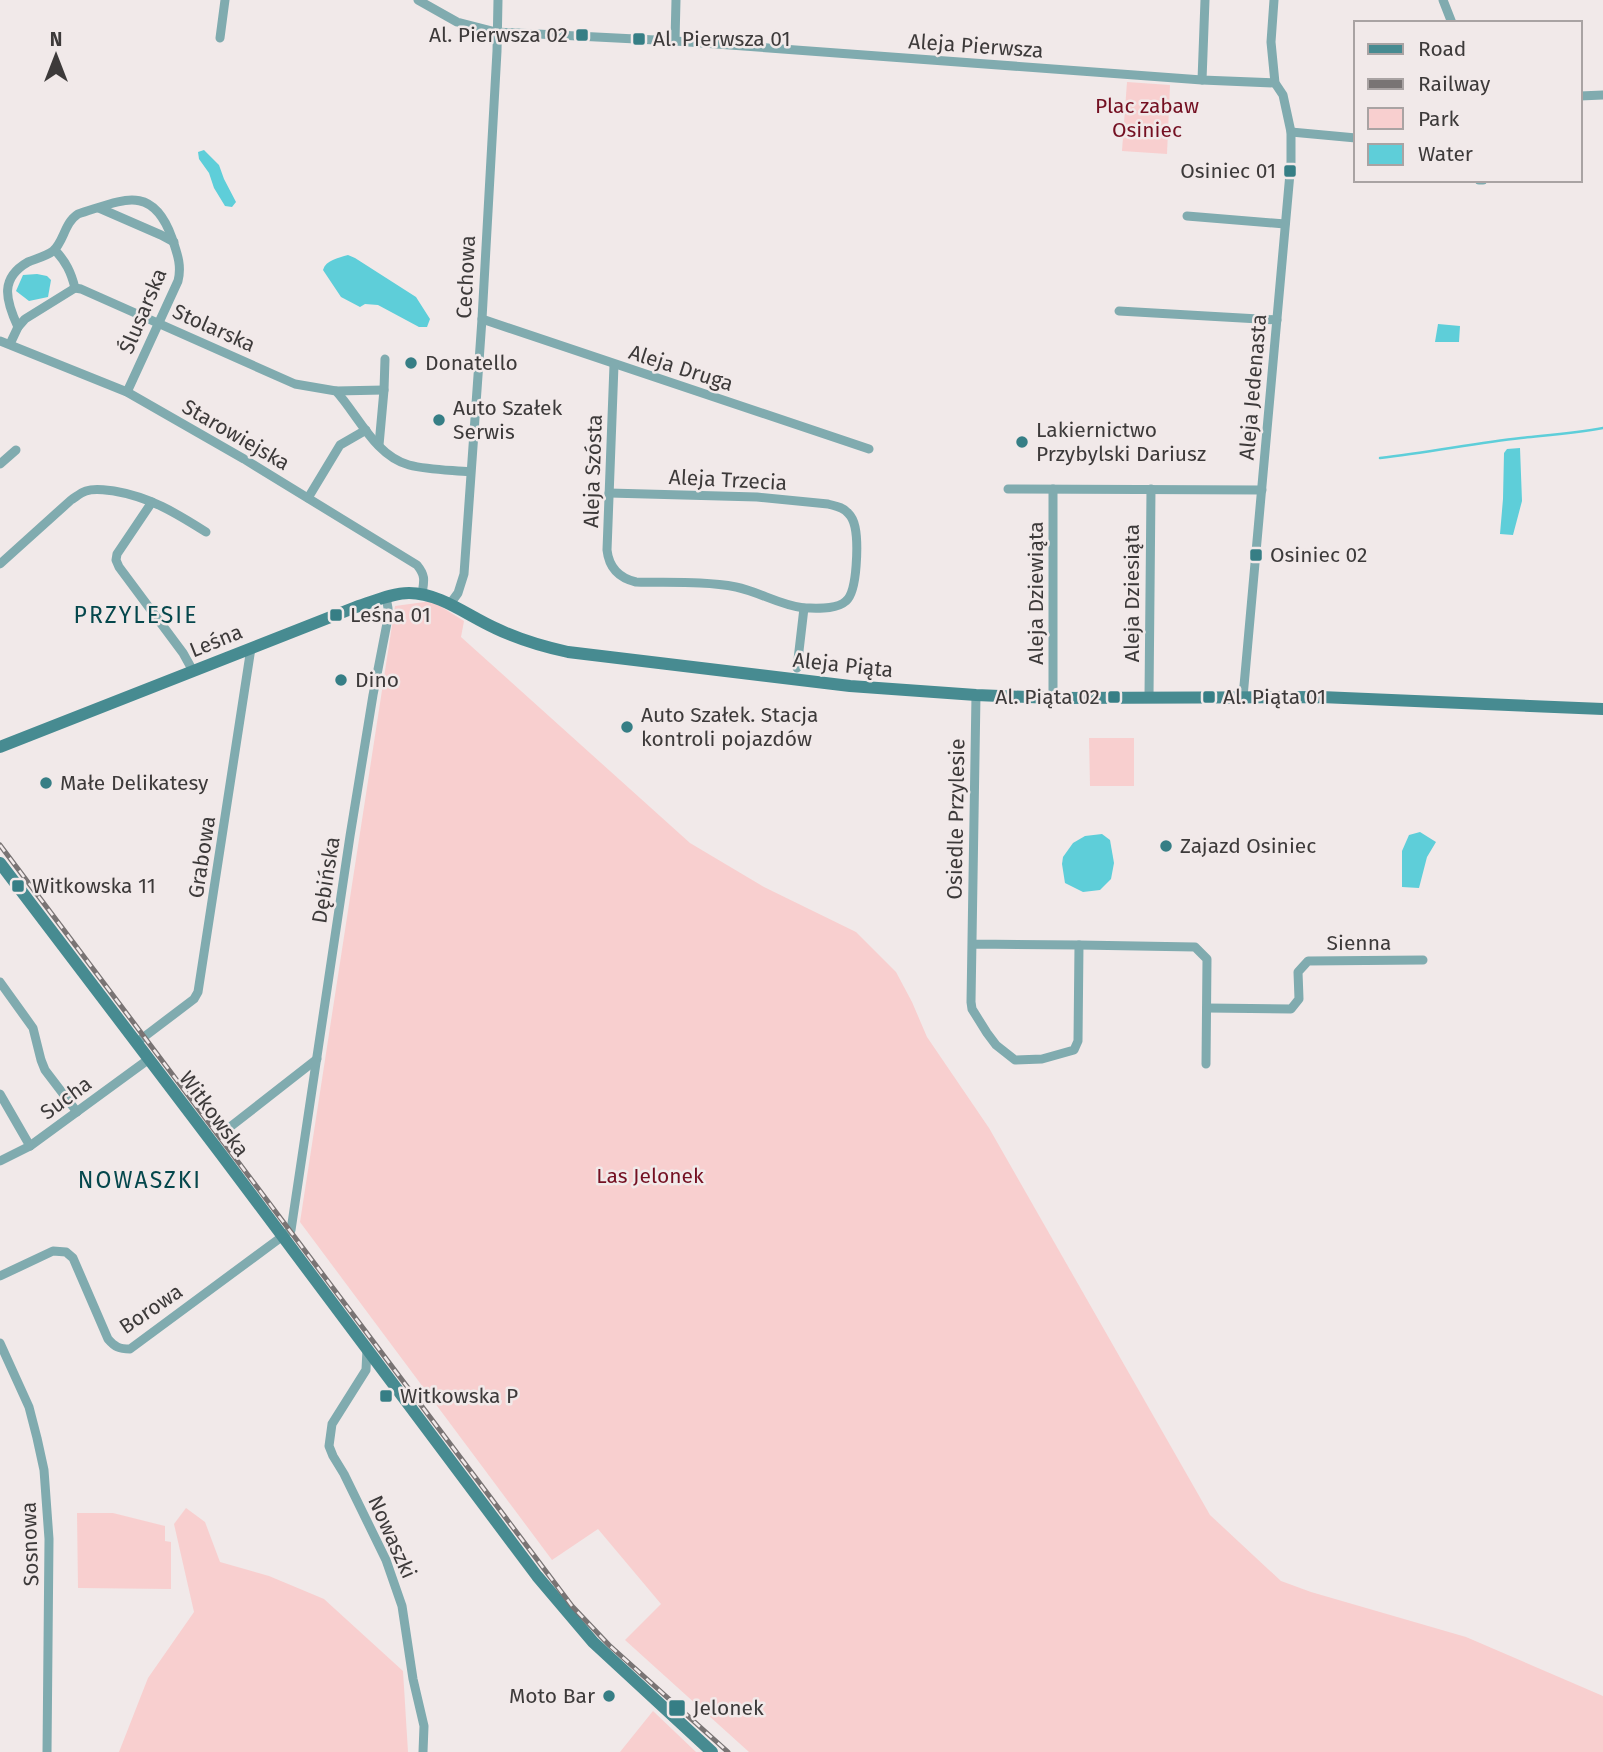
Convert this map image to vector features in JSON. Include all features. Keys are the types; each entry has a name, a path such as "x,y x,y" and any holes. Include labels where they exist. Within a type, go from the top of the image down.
{"street":[{"path":"220,38 225,0"},
{"name":"Aleja Pierwsza","path":"418,0 457,22 496,32 675,41 1202,80 1275,83"},
{"name":"Cechowa","path":"450,604 458,593 464,575 482,319 498,0"},
{"path":"675,41 676,0"},
{"path":"1202,80 1205,0"},
{"name":"Aleja Jedenasta","path":"1243,697 1291,162 1291,132 1283,95 1275,83 1272,42 1274,0"},
{"path":"1443,0 1450,21"},
{"path":"1582,96 1603,95"},
{"path":"1291,132 1354,138"},
{"name":"Ślusarska","path":"55,250 72,218 99,208 133,199 144,201 163,218 174,242 181,270 127,392"},
{"name":"Ślusarska","path":"99,208 174,242"},
{"path":"1187,216 1285,224"},
{"path":"10,344 25,319 75,288 71,272 55,250 20,266 6,280 5,298 18,327"},
{"name":"Stolarska","path":"75,288 295,384 336,391 384,390"},
{"path":"1119,311 1277,320"},
{"name":"Aleja Druga","path":"482,319 869,449"},
{"name":"Starowiejska","path":"0,341 127,392 244,459 416,565 423,573 422,594"},
{"path":"379,445 385,359"},
{"name":"Aleja Szósta","path":"614,365 608,557 618,575 636,582 735,587 790,606 804,608"},
{"path":"336,391 379,445 400,461 411,465 470,472"},
{"path":"308,498 340,445 366,430"},
{"path":"0,464 16,450"},
{"path":"1008,488 1262,490"},
{"name":"Aleja Dziewiąta","path":"1053,698 1054,489"},
{"name":"Aleja Dziesiąta","path":"1149,697 1151,489"},
{"path":"0,564 64,506 87,491 119,492 142,498 206,532"},
{"name":"Aleja Trzecia","path":"609,493 757,497 828,504 845,510 856,530 855,580 852,591 841,604 804,608"},
{"path":"152,502 117,554 116,563 183,653 193,671"},
{"name":"Leśna","path":"0,747 386,597 422,594 450,604"},
{"name":"Dębińska","path":"283,1236 293,1223 373,695 388,618 386,597"},
{"name":"Aleja Piąta","path":"450,604 493,628 529,643 568,652 850,686 1053,698 1321,698 1603,709"},
{"path":"797,668 804,608"},
{"name":"Grabowa","path":"136,1043 194,999 198,992 251,648"},
{"name":"Osiedle Przylesie","path":"976,695 972,1009 996,1045 1011,1058 1042,1059 1066,1053 1077,1047 1079,945"},
{"name":"Witkowska","path":"0,863 537,1576 577,1624 712,1752"},
{"path":"973,944 1195,947 1207,958 1206,1064"},
{"name":"Sienna","path":"1207,1008 1291,1009 1299,999 1298,972 1308,961 1423,960"},
{"path":"0,982 33,1028 45,1070 77,1112"},
{"name":"Sucha","path":"0,1161 30,1146 149,1059"},
{"path":"230,1127 317,1059"},
{"path":"0,1094 30,1146"},
{"name":"Borowa","path":"0,1276 53,1251 66,1252 74,1258 108,1339 114,1346 130,1349 283,1236"},
{"name":"Sosnowa","path":"0,1343 29,1407 44,1470 49,1539 47,1752"},
{"name":"Nowaszki","path":"367,1349 366,1370 332,1424 329,1446 386,1560 402,1606 413,1679 424,1726 423,1752"}],"green space":[{"name":"Plac zabaw Osiniec","path":"1127,82 1170,85 1167,154 1122,151"},
{"name":"Las Jelonek","path":"432,601 464,621 461,637 690,843 764,887 856,932 896,972 927,1037 989,1128 1210,1515 1281,1581 1466,1637 1603,1696 1603,1752 749,1752 625,1640 661,1604 598,1529 552,1560 300,1222 395,606"},
{"path":"1089,738 1134,738 1134,786 1090,786"},
{"path":"186,1508 205,1522 220,1562 269,1576 324,1599 403,1671 408,1752 119,1752 148,1678 194,1612 174,1524"},
{"path":"77,1513 113,1513 165,1526 165,1541 171,1542 171,1589 78,1588"},
{"path":"653,1711 696,1752 620,1752"}],"water":[{"path":"204,150 219,165 236,202 232,207 225,206 199,159 198,152"},
{"path":"348,255 416,297 430,319 427,327 419,327 378,305 365,304 360,307 341,297 323,270 336,258"},
{"path":"23,275 47,276 51,280 48,297 29,301 16,291"},
{"path":"1438,324 1460,326 1459,342 1435,342"},
{"path":"1520,448 1522,501 1513,535 1500,534 1504,453 1507,449"},
{"path":"1420,832 1436,842 1427,857 1419,888 1402,887 1402,851 1409,835"},
{"path":"1102,834 1110,840 1114,863 1111,879 1100,890 1083,892 1065,883 1063,857 1073,843 1085,836"}],"waterway":[{"path":"1380,458 1603,428"}],"railway":[{"path":"0,845 572,1606 609,1645 728,1752"}],"place":[{"name":"Al. Pierwsza 02","path":"582,35"},
{"name":"Al. Pierwsza 01","path":"639,39"},
{"name":"Osiniec 01","path":"1290,171"},
{"name":"Donatello","path":"411,363"},
{"name":"Auto Szałek Serwis","path":"439,420"},
{"name":"Lakiernictwo Przybylski Dariusz","path":"1022,442"},
{"name":"Osiniec 02","path":"1256,555"},
{"name":"Leśna 01","path":"336,615"},
{"name":"Dino","path":"341,680"},
{"name":"Al. Piąta 02","path":"1114,697"},
{"name":"Al. Piąta 01","path":"1209,697"},
{"name":"Auto Szałek. Stacja kontroli pojazdów","path":"627,727"},
{"name":"Małe Delikatesy","path":"46,783"},
{"name":"Zajazd Osiniec","path":"1166,846"},
{"name":"Witkowska 11","path":"18,886"},
{"name":"Witkowska P","path":"386,1396"},
{"name":"Moto Bar","path":"609,1696"},
{"name":"Jelonek","path":"677,1708"}],"district":[{"name":"PRZYLESIE","path":"136,615"},
{"name":"NOWASZKI","path":"140,1180"}]}
